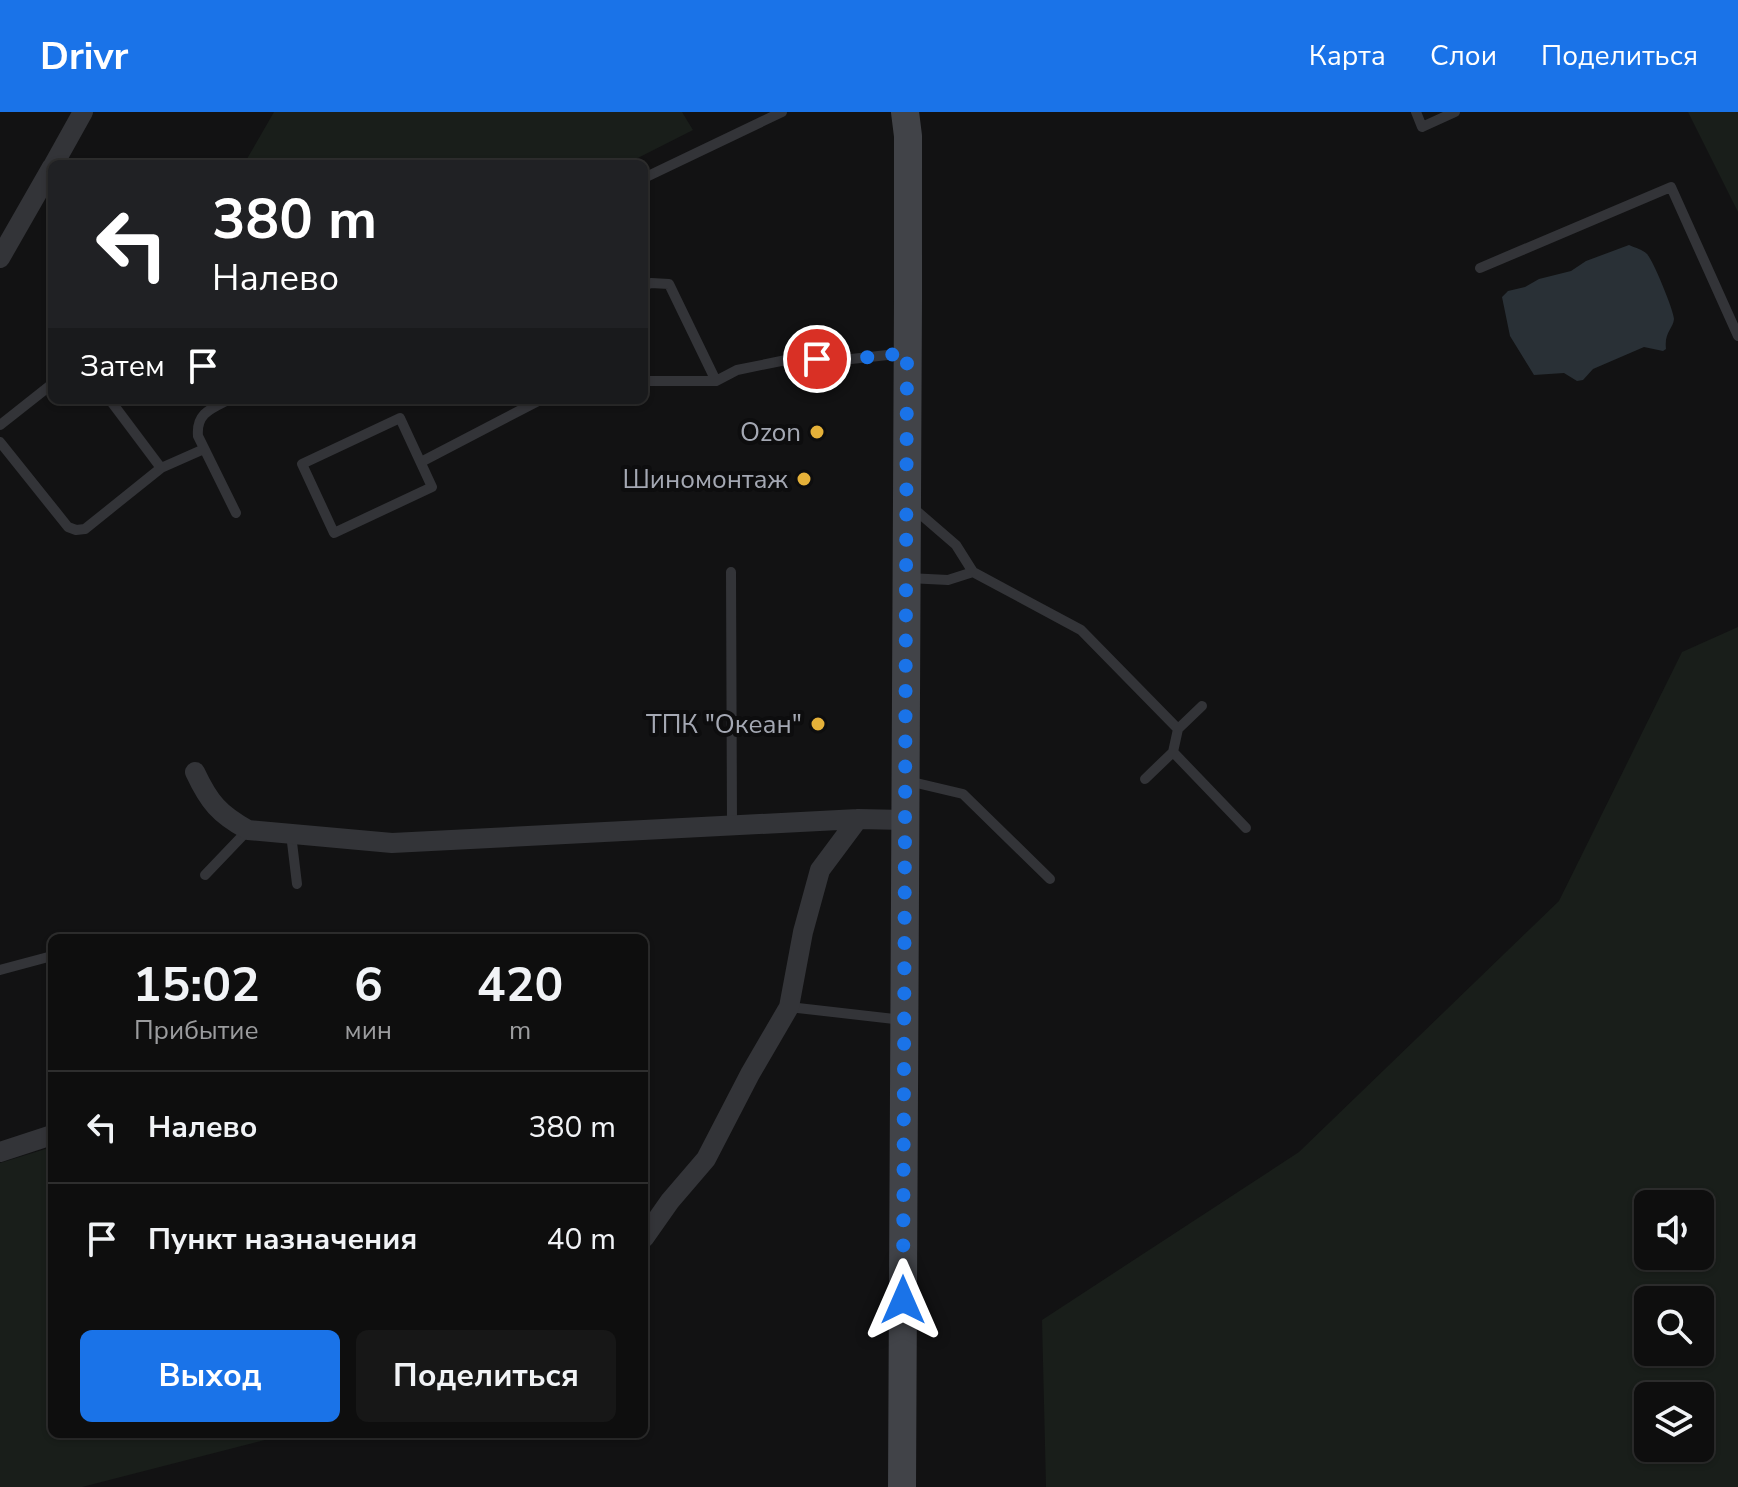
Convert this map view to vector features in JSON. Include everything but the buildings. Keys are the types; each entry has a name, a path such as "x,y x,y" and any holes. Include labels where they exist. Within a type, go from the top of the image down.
{"street":[{"path":"56,160 83,112"},
{"path":"902,1487 907,504 905,112"},
{"path":"0,258 48,174"},
{"path":"195,772 209,801 229,820 248,830 392,843 858,819 905,820"},
{"path":"648,1232 706,1159 789,1007 803,932 820,870 858,819"},
{"path":"0,1152 48,1136"}],"lane":[{"path":"648,176 782,112"},
{"path":"1416,112 1422,127 1455,112"},
{"path":"1480,268 1671,187 1738,336"},
{"path":"648,284 669,284 716,381"},
{"path":"648,381 716,381 737,370 791,359 842,360 907,353"},
{"path":"0,425 48,387"},
{"path":"113,404 161,468"},
{"path":"222,404 201,417 198,436 236,513"},
{"path":"421,462 532,404"},
{"path":"400,418 421,462 432,487 334,533 302,464 400,418"},
{"path":"0,442 68,527 76,530 90,525 161,468 204,449"},
{"path":"907,504 956,545 973,572 1081,630 1178,729"},
{"path":"731,572 732,825"},
{"path":"906,578 948,580 973,572"},
{"path":"1145,779 1173,752 1178,729 1202,706"},
{"path":"1173,752 1246,828"},
{"path":"906,781 963,794 1050,879"},
{"path":"205,875 248,830"},
{"path":"291,834 297,884"},
{"path":"0,970 48,957"},
{"path":"789,1007 904,1020"}],"shaded area":[{"path":"274,112 682,112 693,130 634,160 246,160"},
{"path":"1688,112 1738,112 1738,212"},
{"path":"1629,245 1650,258 1671,306 1674,319 1666,339 1666,349 1644,347 1593,369 1583,380 1577,381 1564,373 1534,375 1510,336 1502,297 1508,291 1571,271 1586,261"},
{"path":"1738,627 1738,1487 1046,1487 1042,1320 1299,1152 1559,901 1682,652"},
{"path":"48,1148 48,1438 272,1438 82,1487 0,1487 0,1163"}],"place":[{"name":"Ozon","path":"817,432"},
{"name":"Шиномонтаж","path":"804,479"},
{"name":"ТПК \"Океан\"","path":"818,724"}],"route":[{"path":"817,359 842,360 907,353 903,1300"}]}
